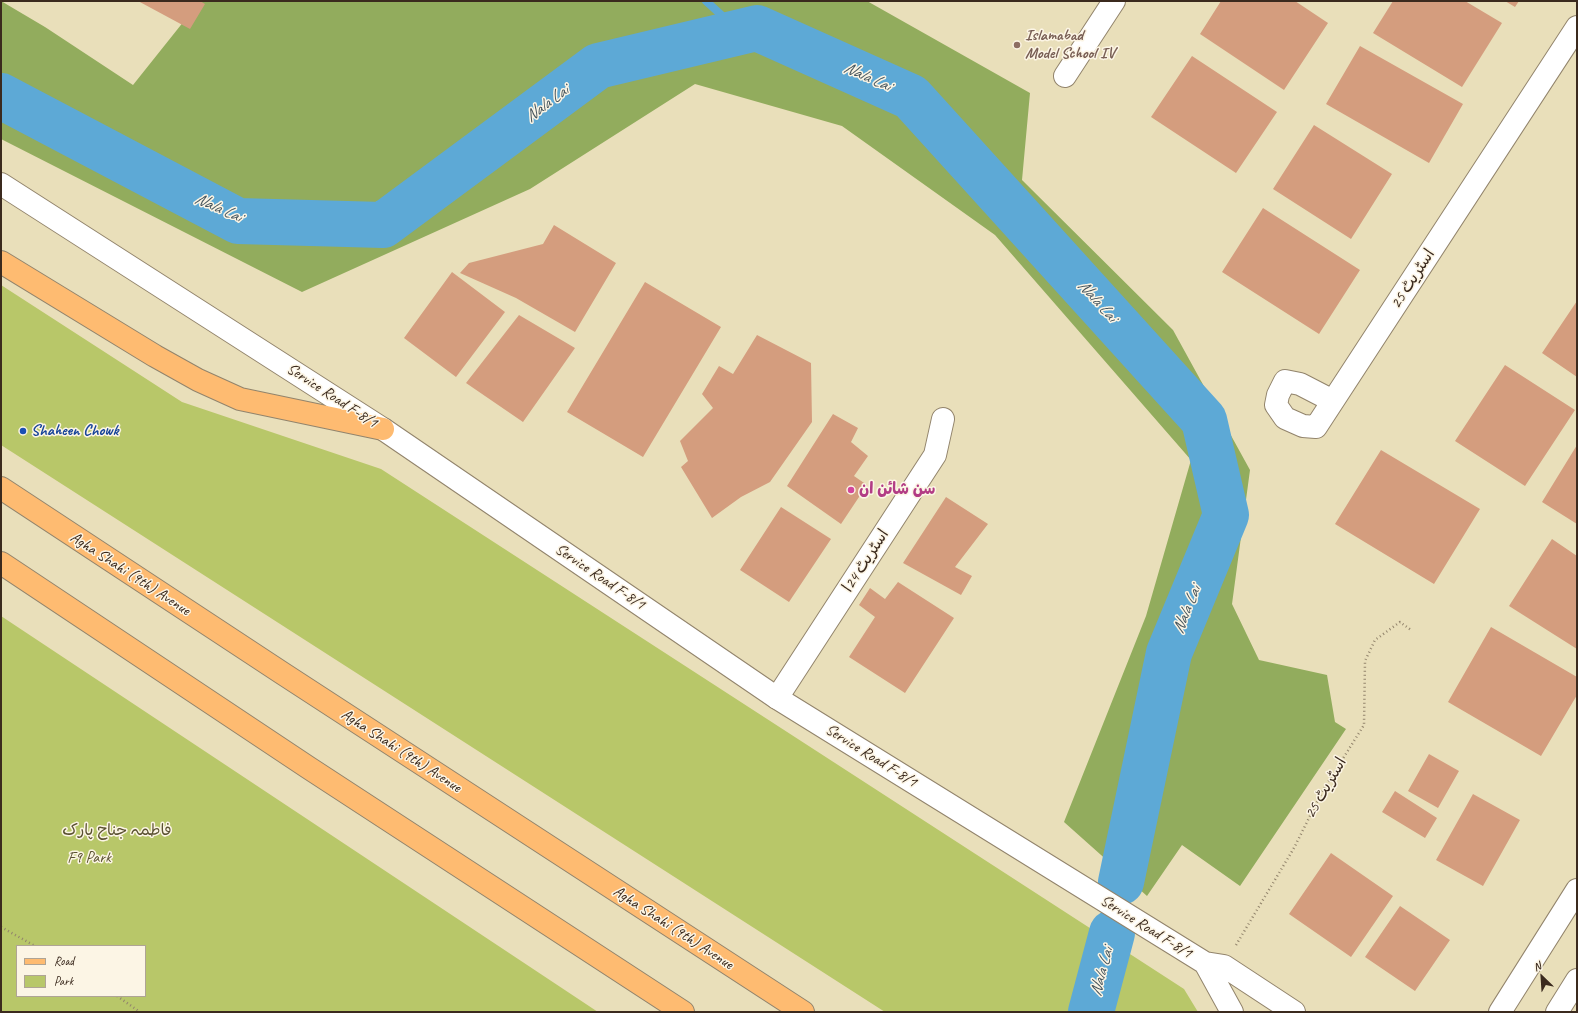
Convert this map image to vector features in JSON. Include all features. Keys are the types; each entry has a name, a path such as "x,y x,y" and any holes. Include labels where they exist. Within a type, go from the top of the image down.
{"main road":[{"path":"1,262 155,356 198,380 240,399 383,429"},
{"name":"Agha Shahi (9th) Avenue","path":"1,488 289,678 803,1012"},
{"path":"1,563 309,768 683,1012"}],"street":[{"path":"1065,76 1114,1"},
{"name":"اسٹریٹ 25","path":"1331,400 1300,384 1285,381 1278,395 1276,405 1285,418 1303,426 1316,427 1577,27"},
{"name":"Service Road F-8/1","path":"1,184 383,429 777,698 1214,965 1294,1012"},
{"name":"اسٹریٹ 24ا","path":"777,698 935,455 943,419"},
{"path":"1500,1012 1577,890"},
{"name":"Service Road F-8/1","path":"1214,965 1232,1012"},
{"path":"1557,1012 1577,980"}],"path":[{"name":"اسٹریٹ 25","path":"1214,965 1294,848 1322,792 1364,725 1365,661 1375,640 1400,622 1411,630"},
{"path":"1,927 33,945"},
{"path":"118,997 140,1012"}],"green space":[{"path":"1,1 45,27 133,85 200,1 867,1 1030,93 1022,180 1173,330 1250,470 1232,604 1259,660 1327,675 1335,722 1346,729 1240,886 1182,845 1147,896 1064,822 1146,616 1191,460 995,235 842,126 695,84 530,189 302,292 1,139"},
{"path":"1,285 182,402 381,469 1184,989 1198,1012 885,1012 1,445"},
{"name":"فاطمہ جناح پارک","path":"1,616 598,1012 1,1012"}],"building":[{"path":"138,1 200,1 205,4 190,29"},
{"path":"1221,1 1295,1 1328,23 1284,90 1200,34"},
{"path":"1393,1 1465,1 1502,23 1462,87 1373,33"},
{"path":"1505,1 1519,1 1515,7"},
{"path":"1360,46 1463,104 1429,163 1326,104"},
{"path":"1192,56 1277,112 1236,173 1151,117"},
{"path":"1314,125 1392,174 1351,239 1273,189"},
{"path":"1263,208 1360,270 1319,334 1222,272"},
{"path":"554,225 616,263 575,332 516,298 460,273 469,263 543,244"},
{"path":"452,272 505,312 456,377 404,338"},
{"path":"645,282 721,327 643,457 567,412"},
{"path":"1577,301 1577,377 1542,353"},
{"path":"519,315 575,348 523,422 466,383"},
{"path":"757,335 811,363 812,422 770,482 741,497 712,518 681,467 688,461 680,441 713,408 702,394 719,366 733,374"},
{"path":"1505,365 1575,410 1525,486 1455,441"},
{"path":"833,414 858,428 851,442 868,456 854,476 867,485 841,524 787,486"},
{"path":"1577,445 1577,524 1542,502"},
{"path":"1381,450 1480,509 1434,584 1335,524"},
{"path":"946,497 988,524 955,567 972,576 961,595 903,563"},
{"path":"781,507 831,539 789,602 740,570"},
{"path":"1552,539 1577,556 1577,649 1509,606"},
{"path":"898,582 954,618 905,693 849,657 875,617 859,605 870,588 885,599"},
{"path":"1491,627 1577,677 1577,695 1541,756 1448,702"},
{"path":"1429,754 1459,771 1438,808 1408,791"},
{"path":"1395,791 1437,818 1425,838 1382,812"},
{"path":"1473,794 1520,820 1483,886 1436,860"},
{"path":"1331,853 1393,896 1351,957 1289,914"},
{"path":"1400,906 1450,940 1415,991 1365,957"}],"waterway":[{"path":"706,1 740,32"},
{"name":"Nala Lai","path":"1,96 238,221 383,225 598,66 757,28 911,97 1204,420 1226,515 1169,653 1121,882"},
{"name":"Nala Lai","path":"1091,1012 1112,933"}],"place":[{"name":"Islamabad Model School IV","path":"1017,45"},
{"name":"Shaheen Chowk","path":"23,431"},
{"name":"سن شائن ان","path":"851,490"}],"park label":[{"name":"F9 Park","path":"89,858"}]}
